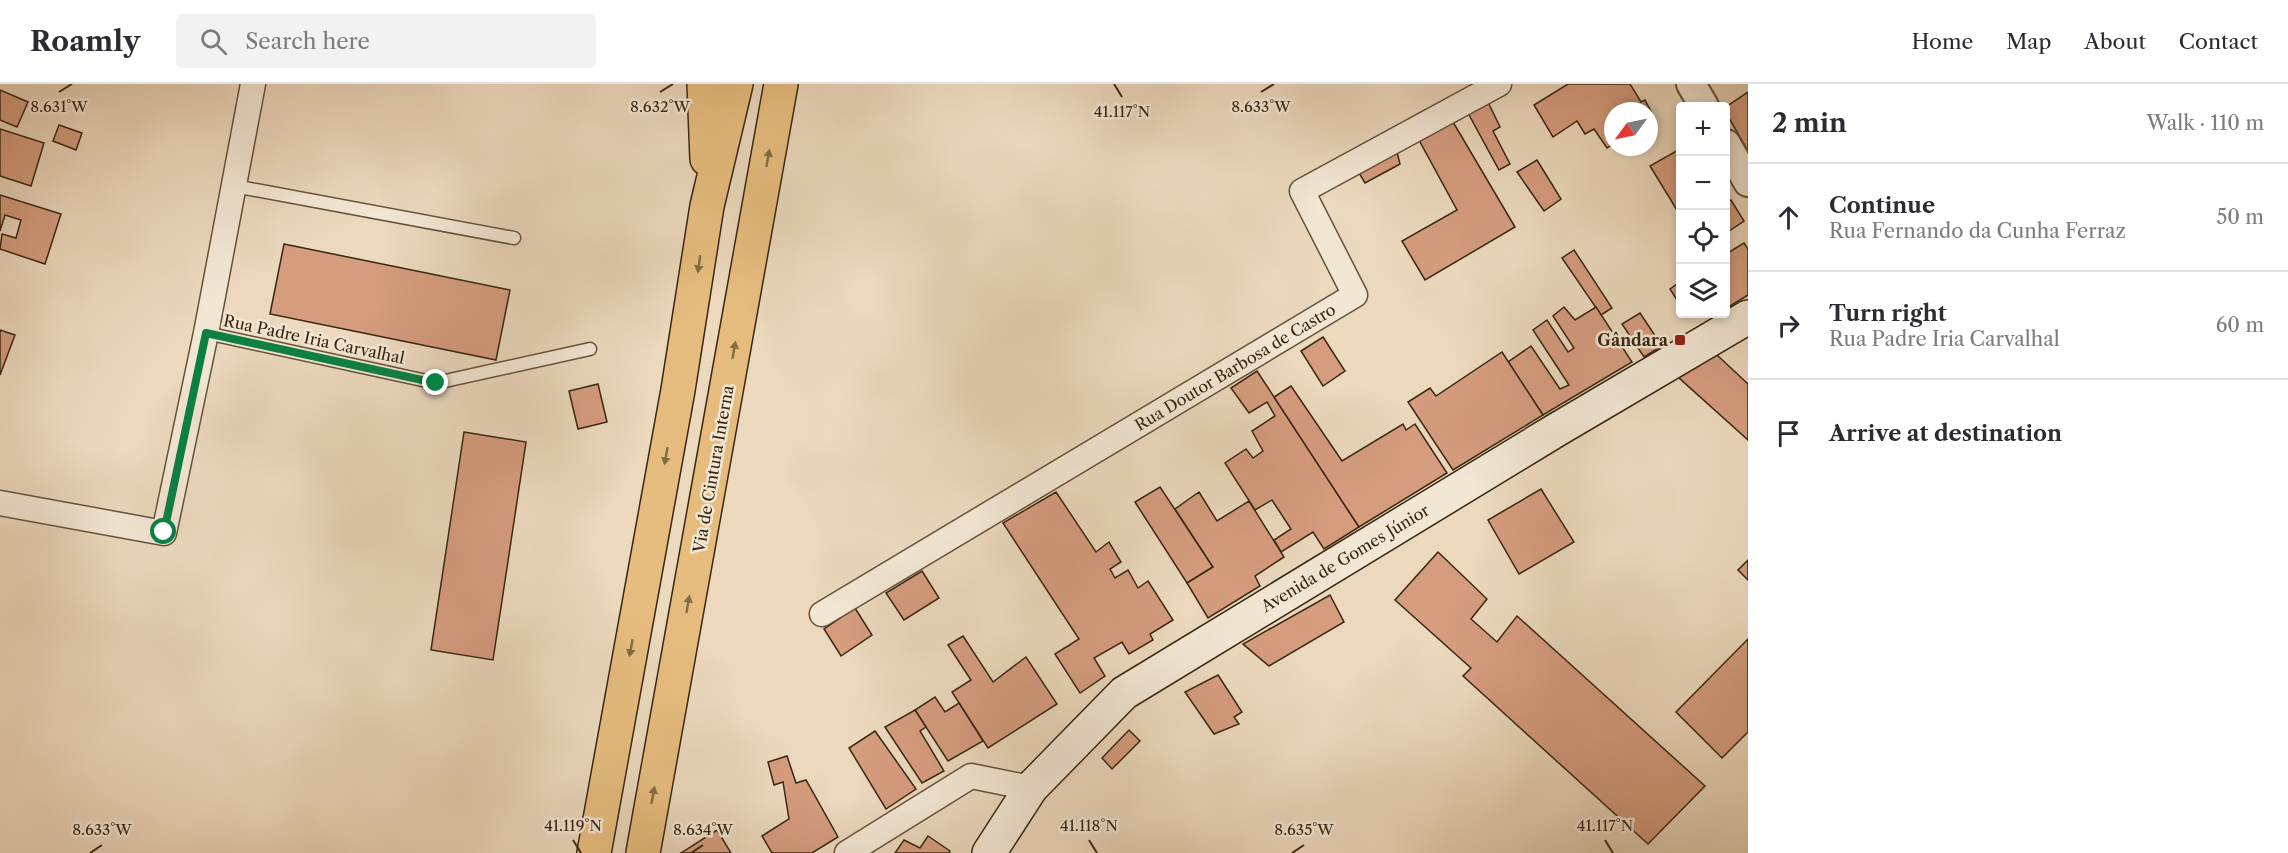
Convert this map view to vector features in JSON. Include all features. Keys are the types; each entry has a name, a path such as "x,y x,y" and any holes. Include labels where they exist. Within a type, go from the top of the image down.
{"highway":[{"path":"704,84 707,206"},
{"path":"594,853 678,390 707,206 736,84"},
{"name":"Via de Cintura Interna","path":"643,853 781,84"}],"main road":[{"name":"Avenida de Gomes Júnior","path":"989,853 1031,788 1124,693 1558,429 1748,317"}],"street":[{"path":"0,503 164,532 206,333 253,84"},
{"name":"Rua Doutor Barbosa de Castro","path":"822,614 1355,295 1302,191 1499,84"},
{"path":"1691,84 1702,102"},
{"path":"1730,152 1748,183"},
{"path":"847,853 971,776 1031,788"}],"lane":[{"path":"234,186 514,238"},
{"name":"Rua Padre Iria Carvalhal","path":"206,333 436,383 590,349"}],"building":[{"path":"1568,84 1630,84 1641,102 1604,102 1604,144 1594,129 1585,134 1577,121 1553,137 1534,105"},
{"path":"0,90 28,102 17,127 0,120"},
{"path":"1748,92 1748,151 1730,120 1730,104"},
{"path":"1488,102 1500,127 1493,131 1510,164 1499,170 1468,113"},
{"path":"1453,122 1515,227 1425,280 1402,241 1457,210 1419,140"},
{"path":"59,125 82,133 76,150 53,141"},
{"path":"0,129 44,143 31,186 0,176"},
{"path":"1676,151 1676,208 1650,166"},
{"path":"1397,152 1400,164 1365,183 1358,171"},
{"path":"1537,160 1561,199 1544,211 1517,172"},
{"path":"0,195 61,214 45,264 0,249 2,234 16,238 21,220 5,215 0,231"},
{"path":"1730,201 1744,221 1730,230 1730,210"},
{"path":"1744,243 1748,249 1748,295 1730,306 1730,264 1730,252"},
{"path":"284,244 510,290 496,360 270,314"},
{"path":"1574,250 1612,308 1601,315 1562,258"},
{"path":"1676,285 1676,299 1670,289"},
{"path":"1564,307 1575,320 1596,307 1632,362 1543,415 1508,362 1531,346 1560,389 1569,385 1533,330 1547,320 1568,352 1574,348 1553,316"},
{"path":"1640,313 1662,346 1644,357 1622,324"},
{"path":"0,330 15,335 0,375"},
{"path":"1323,337 1345,371 1323,386 1301,351"},
{"path":"1502,352 1543,415 1453,470 1408,402 1430,388 1436,396"},
{"path":"1716,354 1748,384 1748,440 1678,377"},
{"path":"1257,371 1359,527 1324,549 1313,532 1281,552 1274,540 1291,529 1272,500 1255,510 1225,463 1246,449 1253,458 1263,451 1252,431 1275,416 1267,402 1249,413 1231,388"},
{"path":"598,384 607,422 578,429 569,391"},
{"path":"1291,386 1342,461 1403,424 1406,430 1415,424 1447,473 1359,527 1274,397"},
{"path":"464,432 526,442 493,660 431,650"},
{"path":"1160,487 1213,567 1187,583 1135,502"},
{"path":"1541,489 1574,542 1519,574 1488,520"},
{"path":"1056,492 1096,552 1109,542 1121,562 1110,569 1115,578 1128,570 1138,588 1148,581 1173,620 1150,634 1153,640 1129,654 1122,642 1094,658 1105,676 1080,693 1055,654 1079,639 1003,523"},
{"path":"1199,492 1217,521 1249,501 1284,557 1255,576 1260,586 1208,618 1187,583 1213,567 1175,509"},
{"path":"1438,552 1487,599 1471,619 1497,642 1517,616 1705,786 1648,844 1463,676 1471,668 1395,600"},
{"path":"1748,560 1748,580 1738,570"},
{"path":"922,571 939,598 904,620 886,593"},
{"path":"1330,595 1344,622 1269,666 1243,644"},
{"path":"855,608 872,635 841,656 824,629"},
{"path":"963,636 993,682 1026,657 1057,704 988,748 952,692 971,680 948,645"},
{"path":"1748,639 1748,732 1722,758 1676,712"},
{"path":"1218,675 1242,712 1234,717 1239,724 1214,734 1185,692"},
{"path":"935,697 945,712 959,703 983,741 948,761 915,710"},
{"path":"915,710 926,727 920,731 944,771 922,783 885,727"},
{"path":"1129,730 1140,741 1112,769 1102,758"},
{"path":"875,731 916,789 886,809 849,748"},
{"path":"787,756 796,783 806,780 838,837 812,853 772,853 762,836 789,819 783,782 774,785 768,762"},
{"path":"717,830 731,853 681,853"},
{"path":"928,836 950,851 949,853 895,853 904,840 920,848"}],"place":[{"name":"Gândara","path":"1680,340"}],"route":[{"path":"164,532 206,333 436,383"}]}
